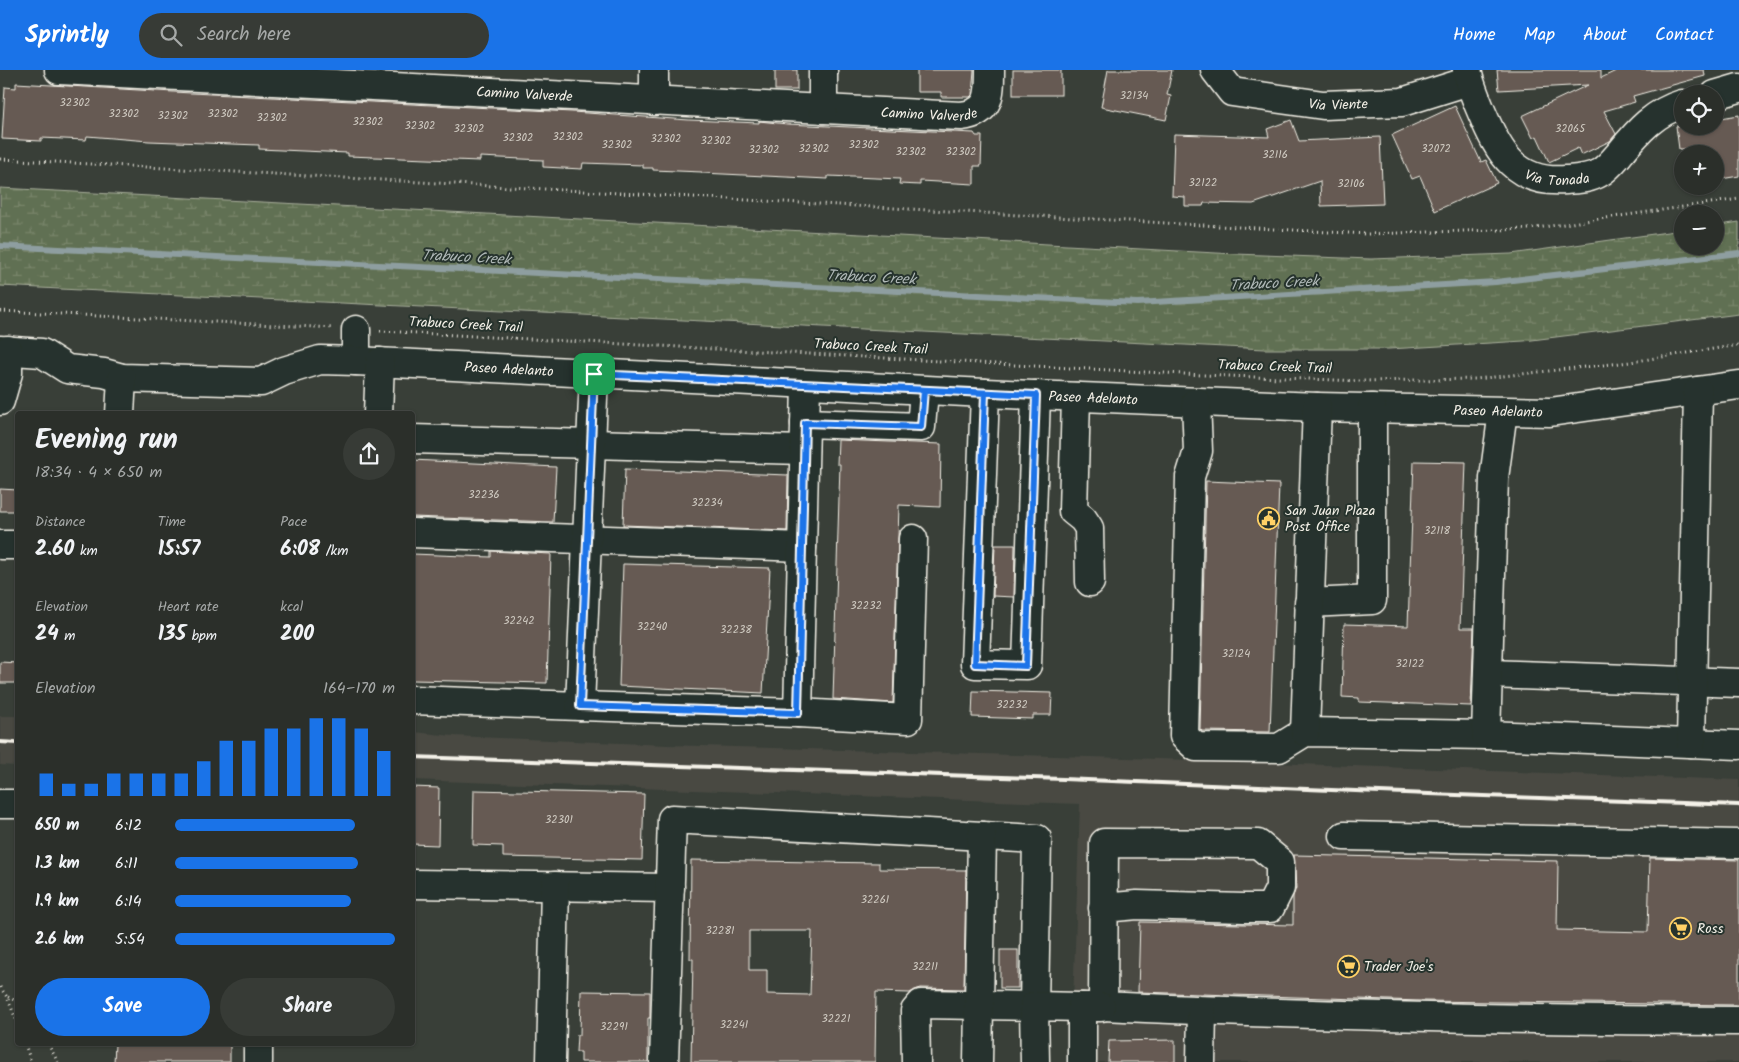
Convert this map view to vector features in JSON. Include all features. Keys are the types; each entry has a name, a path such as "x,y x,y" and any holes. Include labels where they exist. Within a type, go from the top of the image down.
{"street":[{"name":"Camino Valverde","path":"59,70 960,116 980,111 986,103 990,88 990,70"},
{"path":"654,70 654,101"},
{"path":"823,70 823,109"},
{"name":"Via Viente","path":"1215,70 1232,92 1323,104 1402,102 1468,76"},
{"name":"Via Tonada","path":"1468,76 1497,144 1510,163 1524,173 1544,179 1562,181 1583,179 1600,173 1616,158 1641,128 1656,116 1674,107"},
{"path":"1724,92 1739,88"},
{"path":"356,330 368,361 377,411"},
{"path":"0,401 8,373 4,350"},
{"name":"Paseo Adelanto","path":"4,350 42,353 67,369 104,372 122,378 260,382 284,371 320,360 368,361 594,374 1076,397 1317,407 1550,412 1739,385"},
{"path":"580,706 594,374"},
{"path":"120,411 122,378"},
{"path":"798,713 806,384"},
{"path":"805,423 921,427 924,390"},
{"path":"1691,743 1698,391"},
{"path":"985,393 975,664 1026,666 1036,395"},
{"path":"1076,397 1073,511 1083,519 1089,528 1090,582"},
{"path":"1196,402 1198,451 1190,478 1184,736 1196,747 1279,748 1305,732 1486,735 1739,745"},
{"path":"1305,732 1317,407"},
{"path":"1309,604 1372,600 1372,408"},
{"path":"1486,735 1494,478 1502,411"},
{"path":"415,439 804,450"},
{"path":"415,533 802,547"},
{"path":"415,700 798,713 908,719 913,539"},
{"path":"0,545 15,545"},
{"path":"1488,674 1739,683"},
{"path":"0,804 15,804"},
{"path":"664,1062 672,819 1037,839 1034,1006 1035,1062"},
{"path":"978,1062 982,836"},
{"path":"1344,836 1739,844"},
{"path":"1082,1062 1092,1007 1103,908 1104,843 1258,844 1280,862 1280,888 1270,908 1138,905 1103,908"},
{"path":"415,884 670,888"},
{"path":"551,1062 554,886"},
{"path":"916,1062 915,1011 921,1004 1470,1018 1739,1021"},
{"path":"1201,1062 1202,1011"},
{"path":"258,1046 258,1062"}],"path":[{"path":"0,159 1366,234 1529,229 1739,199"},
{"name":"Trabuco Creek Trail","path":"0,311 1192,374 1371,381 1476,379 1630,362 1739,345"},
{"path":"0,987 7,997 15,1017"},
{"path":"7,997 15,1001"},
{"path":"26,1046 31,1062"},
{"path":"49,1046 58,1062"}],"shaded area":[{"path":"0,716 15,716 15,766 0,765"},
{"path":"415,732 453,736 667,745 1160,759 1739,780 1739,1062 1071,1062 1080,804 415,780"}],"green space":[{"path":"0,188 1235,254 1371,259 1511,254 1674,231 1674,255 1724,255 1724,224 1739,222 1739,314 1524,341 1389,349 1265,349 0,286"}],"building":[{"path":"775,70 797,70 797,90 775,90"},
{"path":"917,70 974,70 972,95 970,97 941,97 941,92 917,92"},
{"path":"1013,70 1061,70 1061,95 1013,95"},
{"path":"1108,70 1172,70 1167,95 1171,96 1166,120 1101,107"},
{"path":"1497,70 1601,70 1601,78 1618,70 1704,70 1705,76 1633,96 1635,102 1604,111 1616,134 1610,141 1581,155 1578,148 1549,162 1537,136 1533,138 1522,116 1588,85 1499,90"},
{"path":"16,83 572,112 689,120 759,123 759,121 974,133 976,136 982,136 981,166 974,166 974,184 920,181 920,185 899,184 900,179 828,176 828,179 702,173 653,170 653,168 643,168 643,165 583,163 582,169 543,167 543,160 480,157 480,161 348,156 348,153 259,149 259,145 149,141 87,136 86,140 41,138 41,141 2,139 5,87 16,88"},
{"path":"1455,106 1481,162 1486,160 1497,183 1435,211 1420,176 1412,179 1392,135"},
{"path":"1739,115 1739,176 1724,178 1724,145 1678,145 1677,135 1724,135 1724,118"},
{"path":"1291,120 1299,141 1380,137 1383,204 1321,206 1320,181 1253,204 1204,203 1203,206 1185,206 1185,197 1172,196 1174,134 1269,137 1267,129"},
{"path":"838,440 941,444 940,507 899,505 893,703 833,699 840,464 837,464"},
{"path":"415,460 556,467 553,522 415,517"},
{"path":"1414,461 1466,462 1460,628 1474,628 1471,706 1359,702 1359,698 1342,697 1344,624 1408,626"},
{"path":"625,469 788,475 787,531 623,525"},
{"path":"1206,481 1279,484 1270,732 1202,731 1200,729"},
{"path":"0,489 15,490 15,511 0,511"},
{"path":"995,545 1015,545 1014,597 993,596"},
{"path":"491,551 551,554 547,683 415,680 415,554 491,557"},
{"path":"623,564 770,568 763,693 619,686"},
{"path":"0,662 15,663 15,683 0,683"},
{"path":"973,691 1052,693 1051,715 1033,715 1033,719 972,717"},
{"path":"415,787 439,788 438,845 415,844"},
{"path":"474,790 644,794 642,860 503,857 503,846 473,845"},
{"path":"1294,855 1558,861 1557,930 1648,932 1650,858 1739,860 1739,1005 1421,1001 1138,992 1140,922 1293,925 1293,896 1296,888"},
{"path":"691,860 879,863 879,869 966,870 964,989 921,988 910,993 876,992 875,1062 691,1062 693,959 690,959","holes":["749,931 812,931 810,995 767,994 767,970 749,970"]},
{"path":"1000,950 1018,950 1018,988 1000,988"},
{"path":"581,991 650,992 648,1062 581,1062 581,1052 576,1052 577,1035 580,1035"},
{"path":"1175,1040 1175,1062 1108,1062 1109,1041"},
{"path":"115,1046 230,1046 230,1062 114,1062"}],"waterway":[{"name":"Trabuco Creek","path":"0,246 1137,303 1496,282 1739,253"}],"railway":[{"path":"0,742 15,743"},
{"path":"415,757 1063,779 1739,805"}],"place":[{"name":"San Juan Plaza Post Office","path":"1269,518"},
{"name":"Ross","path":"1681,928"},
{"name":"Trader Joe's","path":"1348,966"}],"route":[{"path":"594,374 1036,395 1026,666 975,664 985,393 924,390 921,427 805,423 798,713 580,706 594,374"}]}
